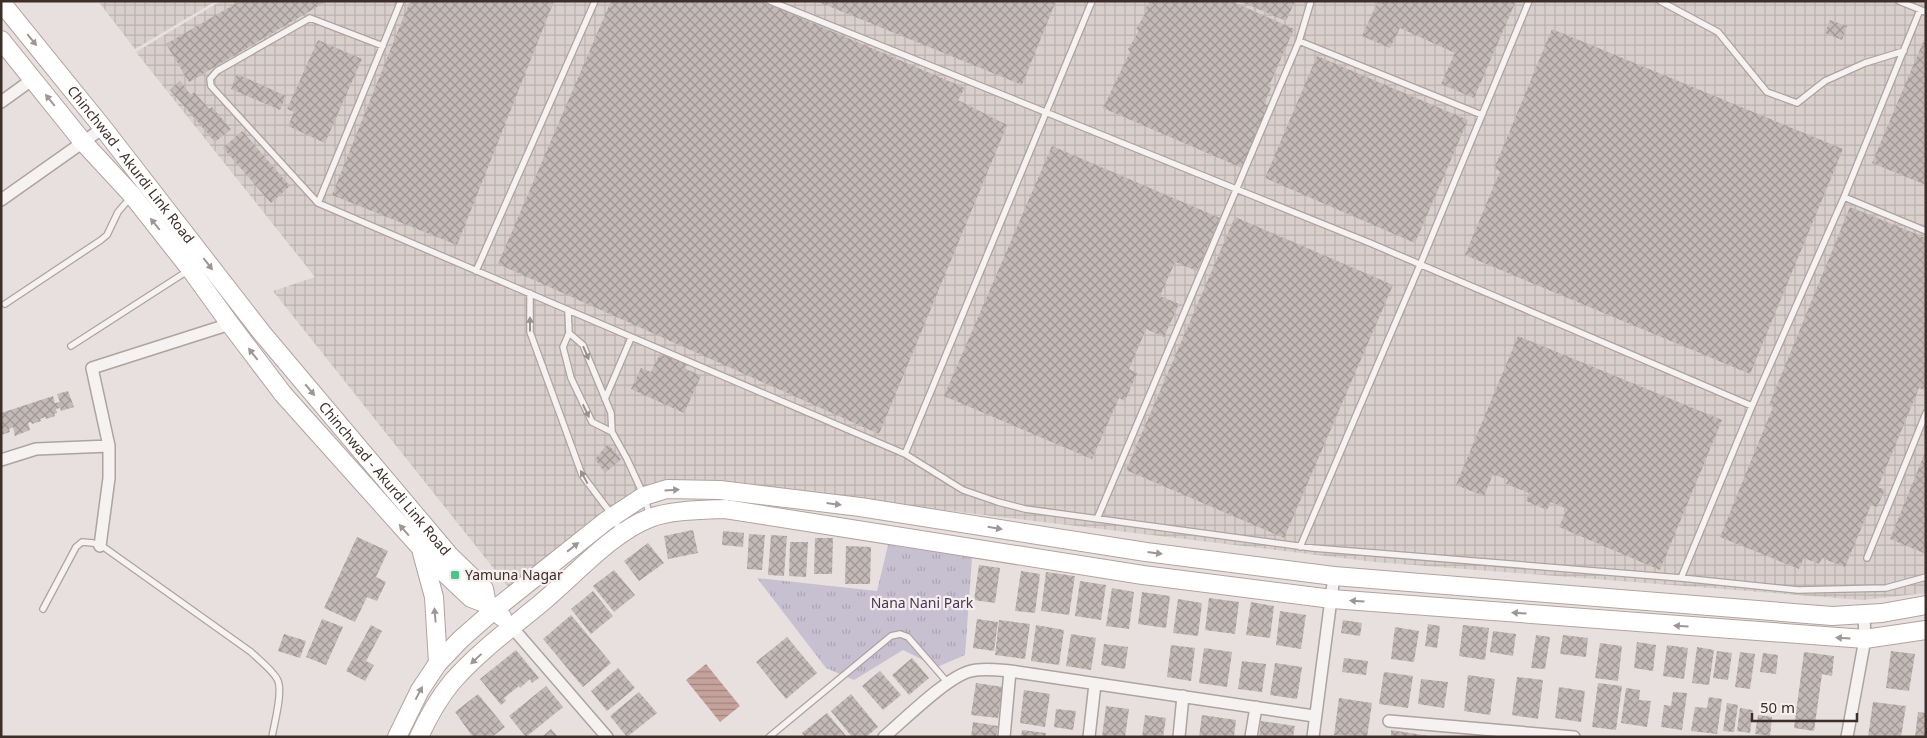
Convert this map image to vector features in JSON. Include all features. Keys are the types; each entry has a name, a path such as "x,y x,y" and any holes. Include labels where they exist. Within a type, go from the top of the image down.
{"main road":[{"name":"Chinchwad - Akurdi Link Road","path":"1,2 103,128 262,333 450,556 484,589 490,607"},
{"name":"Chinchwad - Akurdi Link Road","path":"1,40 83,142 132,195 191,270 283,394 421,550 471,598 490,607"},
{"path":"397,737 420,690 438,663 490,607 613,516 644,496 667,489 738,492 860,507 1146,552 1334,576 1832,616 1882,613 1926,605"},
{"path":"419,737 432,709 453,681 511,626 622,534 651,518 696,510 725,510 1143,574 1332,599 1865,639 1926,630"},
{"path":"421,550 434,597 438,663"},
{"path":"490,607 511,626"}],"street":[{"path":"1,102 33,79"},
{"path":"1,200 103,128"},
{"path":"100,546 109,478 109,446 92,368 230,324"},
{"path":"1,460 36,448 109,446"},
{"path":"1313,737 1314,716 1334,576"},
{"path":"1846,737 1865,639 1864,615"},
{"path":"511,626 607,737"},
{"path":"884,737 948,684 971,671 1010,671 1314,716"},
{"path":"1004,737 1010,671"},
{"path":"1089,737 1095,684"},
{"path":"1179,737 1183,696"},
{"path":"1251,737 1256,707"},
{"path":"1389,721 1574,737"}],"lane":[{"path":"318,203 401,1"},
{"path":"476,271 595,1"},
{"path":"770,1 1420,264 1752,406"},
{"path":"905,454 1092,1"},
{"path":"1097,519 1299,41 1311,1"},
{"path":"1300,547 1529,1"},
{"path":"1660,1 1718,32 1766,92 1797,103 1825,81 1865,63 1904,50"},
{"path":"1681,578 1752,406 1844,197 1904,50 1923,11 1899,1"},
{"path":"383,46 310,18 217,71 210,79 211,86 318,203 905,454 962,490 1024,509 1300,547 1681,578 1798,590 1886,588 1926,577"},
{"path":"1299,41 1482,115"},
{"path":"5,304 107,235 118,212 132,195"},
{"path":"1844,197 1926,231"},
{"path":"72,346 191,270"},
{"path":"530,293 530,332 582,475 613,516 622,534"},
{"path":"568,311 569,333 563,347 571,378 592,422 612,432"},
{"path":"569,333 583,345 612,413 612,432 644,496 651,518"},
{"path":"605,399 631,338"},
{"path":"1867,558 1926,414"},
{"path":"43,609 76,548 82,542 93,542 251,652 268,669 278,680 279,690 272,737"},
{"path":"769,737 891,636 900,634 908,637 948,684"}],"shaded area":[{"path":"98,1 216,1 135,49"},
{"path":"221,1 1926,1 1926,593 1863,600 1375,562 703,481 654,487 514,594 273,291 315,277 136,52"},
{"path":"706,664 740,706 720,722 686,680"}],"green space":[{"name":"Nana Nani Park","path":"888,545 972,558 965,655 937,667 903,650 854,680 826,668 757,578 877,591"}],"building":[{"path":"240,1 327,1 189,82 166,44"},
{"path":"410,1 554,1 457,245 332,195"},
{"path":"611,1 761,1 965,88 958,100 1007,125 879,434 498,264"},
{"path":"816,1 1056,1 1022,85"},
{"path":"1150,1 1231,1 1294,29 1269,86 1271,88 1264,104 1269,106 1242,168 1103,108 1130,52 1128,49 1139,31 1136,29 1147,11 1145,9"},
{"path":"1239,1 1295,1 1286,21"},
{"path":"1378,1 1516,1 1474,98 1441,84 1455,53 1400,28 1390,48 1362,36"},
{"path":"1830,20 1847,26 1842,40 1825,33"},
{"path":"1552,29 1843,149 1750,374 1465,255 1500,171 1494,169"},
{"path":"1926,35 1926,185 1872,163"},
{"path":"318,40 362,59 325,143 288,126 294,112 287,109"},
{"path":"1317,56 1468,120 1415,243 1265,178"},
{"path":"237,74 286,96 280,110 231,89"},
{"path":"180,81 191,95 194,92 209,109 212,107 231,129 215,142 170,90"},
{"path":"242,131 290,186 271,203 223,148"},
{"path":"1052,146 1220,218 1197,271 1175,262 1160,296 1179,304 1164,337 1146,329 1129,369 1137,373 1125,401 1119,398 1092,459 944,396"},
{"path":"1850,207 1926,238 1926,388 1925,390 1919,388 1878,487 1885,490 1877,507 1871,505 1845,567 1822,558 1819,564 1804,558 1799,569 1720,537 1773,407 1769,405"},
{"path":"1235,217 1393,285 1284,538 1126,470"},
{"path":"1518,336 1722,420 1660,570 1559,527 1567,509 1551,502 1547,510 1526,501 1529,493 1506,484 1508,480 1493,474 1484,496 1456,485"},
{"path":"661,352 686,364 684,368 701,376 684,413 631,389 641,368 651,372"},
{"path":"68,391 74,407 61,411 60,408 56,409 57,413 54,414 55,416 46,419 45,417 40,419 41,421 32,424 31,422 28,423 30,430 15,436 13,427 9,429 10,432 1,435 1,413 53,396 55,403 60,402 57,394"},
{"path":"608,444 621,459 605,473 595,459"},
{"path":"1926,450 1926,554 1890,539"},
{"path":"693,530 698,553 668,559 664,536"},
{"path":"723,531 744,533 743,547 722,545"},
{"path":"749,534 765,535 762,570 747,569"},
{"path":"771,535 787,536 784,576 768,575"},
{"path":"357,537 388,551 376,577 386,582 377,601 367,597 355,622 324,608"},
{"path":"815,538 833,538 832,574 814,574"},
{"path":"790,542 808,542 806,577 789,576"},
{"path":"648,543 664,563 639,581 624,561"},
{"path":"846,546 871,547 870,584 845,584"},
{"path":"979,565 1000,568 995,603 974,600"},
{"path":"614,570 635,595 614,612 593,586"},
{"path":"1021,571 1040,574 1035,613 1015,611"},
{"path":"1046,572 1075,576 1069,615 1041,611"},
{"path":"1080,581 1106,585 1101,620 1075,616"},
{"path":"1112,588 1134,592 1129,629 1106,626"},
{"path":"593,591 613,616 591,634 571,609"},
{"path":"1142,592 1170,596 1166,628 1138,624"},
{"path":"1209,598 1239,602 1235,634 1205,630"},
{"path":"1178,599 1202,603 1198,636 1173,633"},
{"path":"1251,602 1274,606 1270,638 1246,635"},
{"path":"1280,611 1306,615 1301,649 1276,645"},
{"path":"571,615 611,663 583,687 543,639"},
{"path":"322,619 343,627 326,665 306,657"},
{"path":"977,619 998,622 994,651 973,648"},
{"path":"999,620 1030,624 1025,659 995,655"},
{"path":"1343,620 1362,623 1360,636 1341,633"},
{"path":"1428,624 1440,626 1437,648 1425,646"},
{"path":"371,625 382,631 366,661 374,665 365,681 346,671"},
{"path":"1036,625 1064,630 1059,665 1031,661"},
{"path":"1463,625 1489,628 1485,660 1459,656"},
{"path":"1395,627 1419,631 1414,662 1391,659"},
{"path":"1493,631 1516,634 1513,656 1490,652"},
{"path":"284,634 306,641 300,658 278,651"},
{"path":"1071,634 1096,638 1091,670 1066,666"},
{"path":"1536,635 1550,637 1545,669 1531,668"},
{"path":"1563,635 1588,638 1586,657 1560,654"},
{"path":"787,637 817,673 786,699 756,662"},
{"path":"1637,642 1656,645 1653,671 1634,668"},
{"path":"1600,643 1622,646 1618,681 1595,678"},
{"path":"1104,644 1128,647 1125,669 1101,665"},
{"path":"1171,645 1195,648 1191,681 1167,677"},
{"path":"1667,645 1688,648 1684,679 1663,676"},
{"path":"1697,647 1714,650 1709,685 1692,683"},
{"path":"1204,648 1232,652 1227,687 1199,683"},
{"path":"516,650 539,678 532,683 530,679 520,688 519,686 504,698 506,701 501,705 480,679"},
{"path":"1717,651 1732,653 1728,680 1713,678"},
{"path":"1891,651 1915,654 1909,691 1886,688"},
{"path":"1740,652 1755,654 1750,689 1735,687"},
{"path":"1804,652 1834,656 1832,676 1822,674 1814,731 1794,728"},
{"path":"1763,653 1778,655 1776,674 1760,672"},
{"path":"912,658 929,678 909,695 892,675"},
{"path":"1344,658 1368,661 1366,675 1342,672"},
{"path":"1242,661 1266,664 1262,692 1238,689"},
{"path":"1275,663 1302,667 1297,699 1270,695"},
{"path":"618,668 635,688 607,711 591,691"},
{"path":"880,671 901,695 883,710 862,686"},
{"path":"1384,672 1413,676 1408,708 1379,704"},
{"path":"1468,675 1495,679 1490,715 1464,711"},
{"path":"1517,677 1543,680 1538,719 1512,715"},
{"path":"1421,679 1448,682 1444,708 1418,704"},
{"path":"976,683 1003,687 998,718 971,715"},
{"path":"1598,683 1622,686 1616,730 1592,727"},
{"path":"546,686 563,707 526,737 509,716"},
{"path":"1559,687 1585,691 1581,722 1555,718"},
{"path":"1626,688 1640,690 1639,700 1651,701 1647,727 1621,723"},
{"path":"1024,690 1050,694 1045,727 1020,723"},
{"path":"639,692 657,713 627,737 610,716"},
{"path":"1673,692 1687,693 1682,730 1661,727 1664,705 1671,706"},
{"path":"478,694 505,727 492,737 473,737 455,712"},
{"path":"851,694 878,727 866,737 852,737 831,711"},
{"path":"1709,697 1722,699 1717,734 1691,731 1695,707 1707,708"},
{"path":"1339,698 1372,703 1367,737 1334,735"},
{"path":"1873,702 1906,706 1901,737 1868,737"},
{"path":"1727,703 1738,705 1734,732 1723,731"},
{"path":"1106,706 1129,709 1125,737 1102,737"},
{"path":"1740,708 1753,710 1750,733 1737,731"},
{"path":"1056,709 1076,711 1073,730 1054,727"},
{"path":"1918,712 1926,713 1926,737 1915,737"},
{"path":"827,713 847,737 805,737 802,733"},
{"path":"1145,715 1166,718 1163,737 1142,737"},
{"path":"1202,715 1236,720 1234,737 1199,737"},
{"path":"1758,715 1772,717 1770,736 1755,734"},
{"path":"1261,721 1295,726 1293,737 1259,737"},
{"path":"973,722 998,726 996,737 971,737"},
{"path":"551,729 558,737 542,737"},
{"path":"1022,730 1046,733 1045,737 1021,737"},
{"path":"1391,730 1429,736 1429,737 1391,737"}],"place":[{"name":"Yamuna Nagar","path":"455,575"}]}
